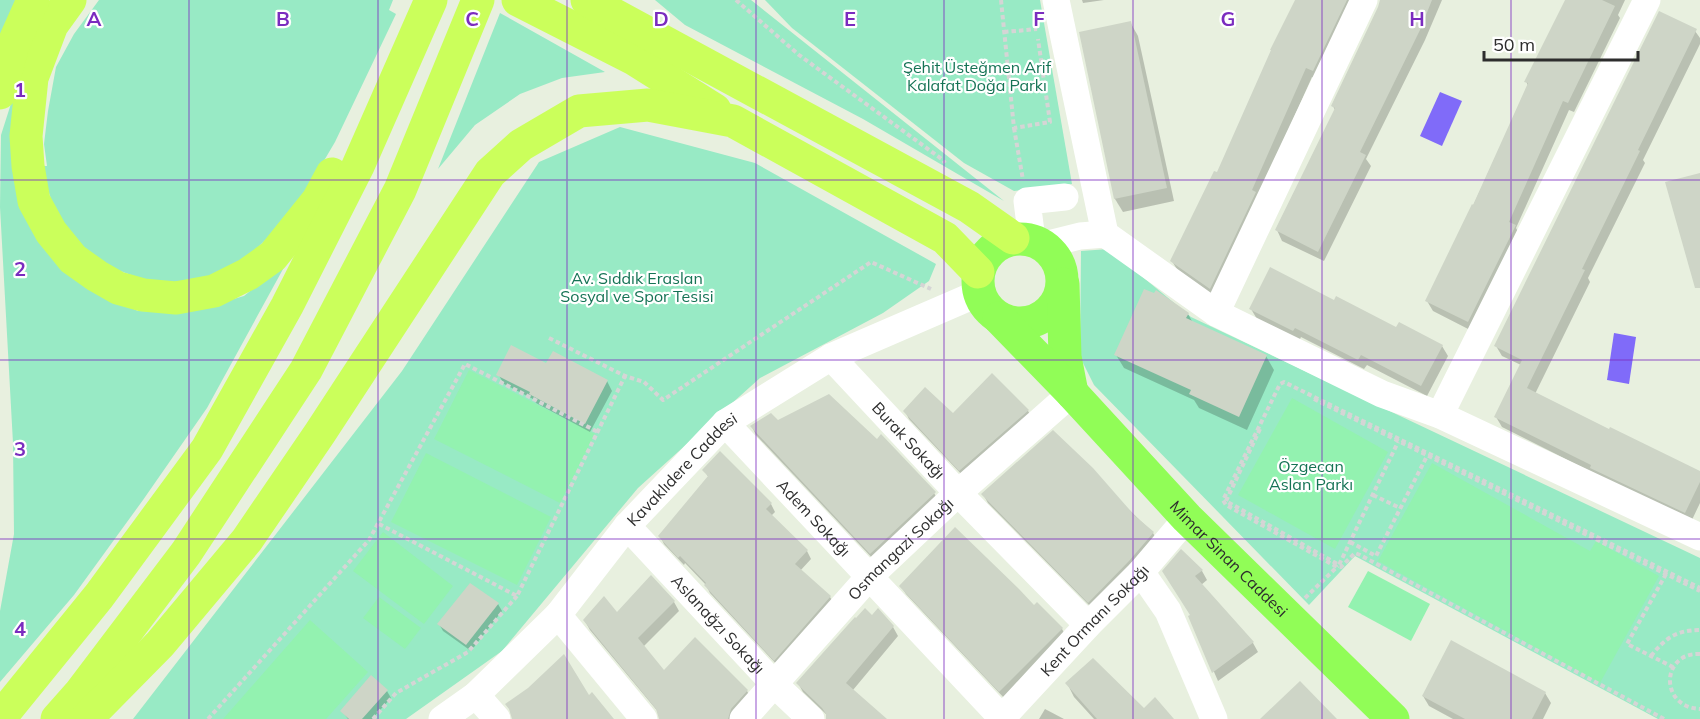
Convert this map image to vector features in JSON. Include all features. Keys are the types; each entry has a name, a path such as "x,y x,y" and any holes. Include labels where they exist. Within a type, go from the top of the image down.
{"highway":[{"path":"0,93 13,45 33,0"},
{"path":"70,0 52,25 32,78 26,136 33,201 51,231 73,259 118,288 143,295 176,298 214,291 248,274 273,255 318,200 356,132 406,56"},
{"path":"0,718 99,596 207,449 287,306 358,166 431,0"},
{"path":"518,0 634,59 733,121 945,238 972,289"},
{"path":"587,0 1030,241"},
{"path":"626,0 680,45 788,110"},
{"path":"57,719 80,693 186,553 306,370 400,190 474,10"},
{"path":"86,719 159,644 247,540 490,174 498,166 521,145 579,111 648,105 733,121"}],"main road":[{"path":"1063,282 1061,295 1055,306 1036,320 1024,323 999,318 990,311 972,289 982,260 1000,243 1030,241 1054,255 1061,268 1063,282 1065,357 1072,393"},
{"name":"Mimar Sinan Caddesi","path":"999,318 1072,393 1186,518 1287,616 1379,715"}],"street":[{"path":"1056,0 1093,235"},
{"path":"1216,313 1364,0"},
{"path":"1440,415 1647,0"},
{"path":"1065,197 1027,201 1030,241 1093,235 1216,313 1382,394 1440,415 1700,537"},
{"name":"Kavaklıdere Caddesi","path":"442,719 476,695 558,615 627,526 725,423 831,357 972,289"},
{"name":"Burak Sokağı","path":"831,357 958,493 1088,625"},
{"name":"Osmangazi Sokağı","path":"743,719 869,578 958,493 1072,393"},
{"name":"Adem Sokağı","path":"725,423 1001,718"},
{"name":"Kent Ormanı Sokağı","path":"1001,718 1141,572 1186,518"},
{"name":"Aslanağzı Sokağı","path":"627,526 775,685 811,719"},
{"path":"1141,572 1168,611 1214,719"},
{"path":"558,615 644,719"},
{"path":"476,695 497,719"}],"path":[{"path":"736,0 799,55 943,160 948,169"},
{"path":"1001,0 1014,128 1027,201"},
{"path":"1014,128 1050,122 1035,19"},
{"path":"1004,32 1036,29"},
{"path":"549,338 625,376 644,382 663,400 871,262 972,289"},
{"path":"208,719 369,540 465,364 598,432"},
{"path":"373,719 396,693 468,652 517,596 625,376"},
{"path":"1664,719 1360,555 1355,553 1341,567 1338,566 1223,503 1223,500 1280,384 1284,382 1700,589"},
{"path":"1338,566 1226,501 1283,384 1700,589"},
{"path":"1287,616 1338,566 1398,442"},
{"path":"1350,542 1376,556 1427,456"},
{"path":"1373,495 1400,508"},
{"path":"378,524 517,596"},
{"path":"1666,574 1627,644 1673,667"},
{"path":"1651,656 1672,636 1684,631 1700,630"},
{"path":"1700,654 1679,660 1673,667 1669,685 1672,694 1684,706 1700,710"}],"green space":[{"path":"0,0 19,0 0,45"},
{"path":"99,0 393,0 389,10 396,14 335,142 292,215 255,250 229,269 194,282 155,284 99,263 58,220 40,166 47,166 44,144 56,67 74,34"},
{"path":"655,0 751,0 1004,201 863,119 685,25"},
{"name":"Şehit Üsteğmen Arif Kalafat Doğa Parkı","path":"765,0 1040,0 1072,184 1014,191 964,163 792,28"},
{"path":"500,13 605,72 562,78 520,94 475,125 438,169"},
{"path":"16,88 11,150 87,287 138,311 188,312 244,296 288,260 207,408 74,595 0,682 0,611 14,534 13,443 0,207 1,135"},
{"name":"Av. Sıddık Eraslan Sosyal ve Spor Tesisi","path":"620,127 755,163 936,264 929,281 883,313 760,378 638,488 502,651 406,719 133,719 402,371 539,162"},
{"name":"Özgecan Aslan Parkı","path":"1109,249 1191,317 1700,558 1700,719 1658,719 1355,556 1309,605 1094,385 1080,357 1081,251"},
{"path":"469,370 595,434 560,503 434,439"},
{"path":"1292,398 1388,452 1335,549 1238,495"},
{"path":"426,453 551,517 517,585 391,522"},
{"path":"1432,463 1590,551 1596,541 1659,576 1600,683 1378,561"},
{"path":"383,532 453,586 424,624 353,571"},
{"path":"1368,571 1430,604 1411,641 1348,607"},
{"path":"379,597 421,628 405,649 363,618"},
{"path":"310,620 368,672 326,719 223,719"}],"shaded area":[{"path":"1440,92 1462,101 1442,146 1420,136"},
{"path":"1614,333 1636,337 1629,384 1607,380"}],"building":[{"path":"1295,0 1347,0 1313,71 1306,68 1252,190 1256,192 1210,289 1170,261 1214,171 1217,172 1270,50"},
{"path":"1380,0 1432,0 1420,30 1360,152 1366,155 1318,252 1275,230 1335,108 1331,106"},
{"path":"1565,0 1602,0 1615,6 1568,103 1563,101 1509,222 1516,225 1468,322 1425,301 1473,205 1528,83 1524,82"},
{"path":"1659,11 1697,29 1582,269 1585,270 1527,388 1700,471 1700,482 1685,513 1590,468 1591,465 1494,417 1522,360 1494,346"},
{"path":"1131,21 1167,188 1114,199 1079,32"},
{"path":"1700,173 1700,288 1695,288 1665,182"},
{"path":"1270,267 1334,300 1336,296 1396,327 1399,322 1443,345 1421,386 1361,355 1358,360 1295,328 1293,331 1249,309"},
{"path":"1144,289 1154,293 1156,290 1189,313 1186,318 1267,355 1239,417 1189,394 1191,390 1114,355"},
{"path":"511,345 546,363 553,351 608,380 585,424 496,375"},
{"path":"992,373 1029,410 959,471 903,411 925,387 953,413"},
{"path":"829,394 877,439 881,434 936,492 870,554 750,426 771,413 778,420"},
{"path":"1053,430 1093,468 1135,516 1154,532 1088,603 981,494"},
{"path":"720,451 772,503 766,509 808,550 795,564 831,596 774,661 704,585 706,583 658,536 708,476 702,470"},
{"path":"955,527 1034,605 1037,602 1063,628 999,692 899,586"},
{"path":"1181,549 1203,570 1195,576 1254,642 1212,673 1188,616 1190,615 1162,571"},
{"path":"651,575 675,601 638,638 664,670 695,637 748,690 731,709 728,719 659,719 656,709 583,620 604,596 617,612"},
{"path":"470,583 499,603 466,645 437,624"},
{"path":"865,608 872,615 878,608 894,626 846,683 887,719 826,719 822,708 796,683"},
{"path":"1451,640 1546,692 1532,719 1465,719 1422,696"},
{"path":"564,654 589,695 592,692 614,719 512,719 505,704 528,688"},
{"path":"1093,658 1144,708 1155,697 1174,719 1097,719 1065,683"},
{"path":"371,675 388,690 362,719 349,719 340,711"},
{"path":"1300,681 1337,719 1260,719"}]}
